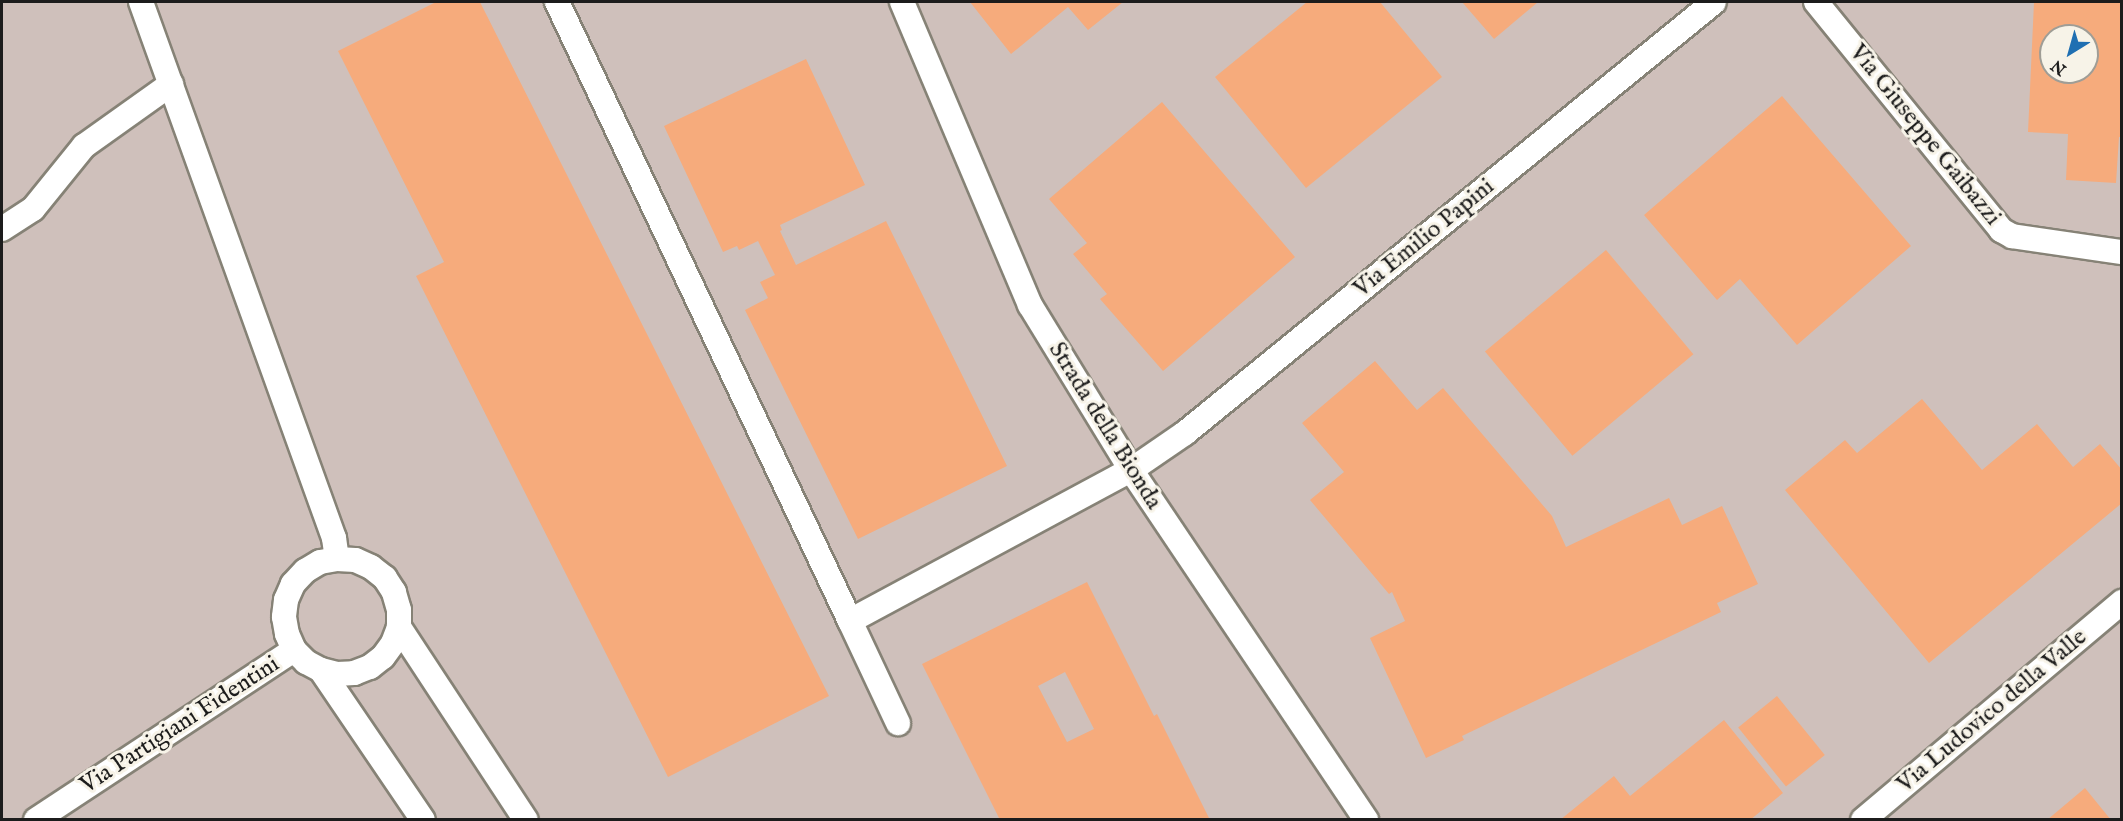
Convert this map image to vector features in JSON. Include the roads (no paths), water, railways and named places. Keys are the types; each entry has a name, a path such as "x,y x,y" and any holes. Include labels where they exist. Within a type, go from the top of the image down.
{"street":[{"path":"141,2 334,538 337,559"},
{"path":"557,2 898,723"},
{"name":"Strada della Bionda","path":"902,2 1030,305 1131,470 1366,819"},
{"name":"Via Emilio Papini","path":"850,621 1131,470 1185,433 1714,2"},
{"name":"Via Giuseppe Gaibazzi","path":"1816,2 2001,230 2012,236 2121,252"},
{"path":"2,229 33,209 84,146 171,84"},
{"path":"337,559 355,560 371,567 385,578 397,601 399,627 393,643 383,657 370,667 354,673 337,674 321,670 306,662 294,650 287,634 284,617 286,600 293,584 305,571 320,562 337,559"},
{"name":"Via Ludovico della Valle","path":"1863,819 2121,602"},
{"path":"399,627 526,819"},
{"name":"Via Partigiani Fidentini","path":"36,819 294,650"},
{"path":"321,670 423,819"}]}
